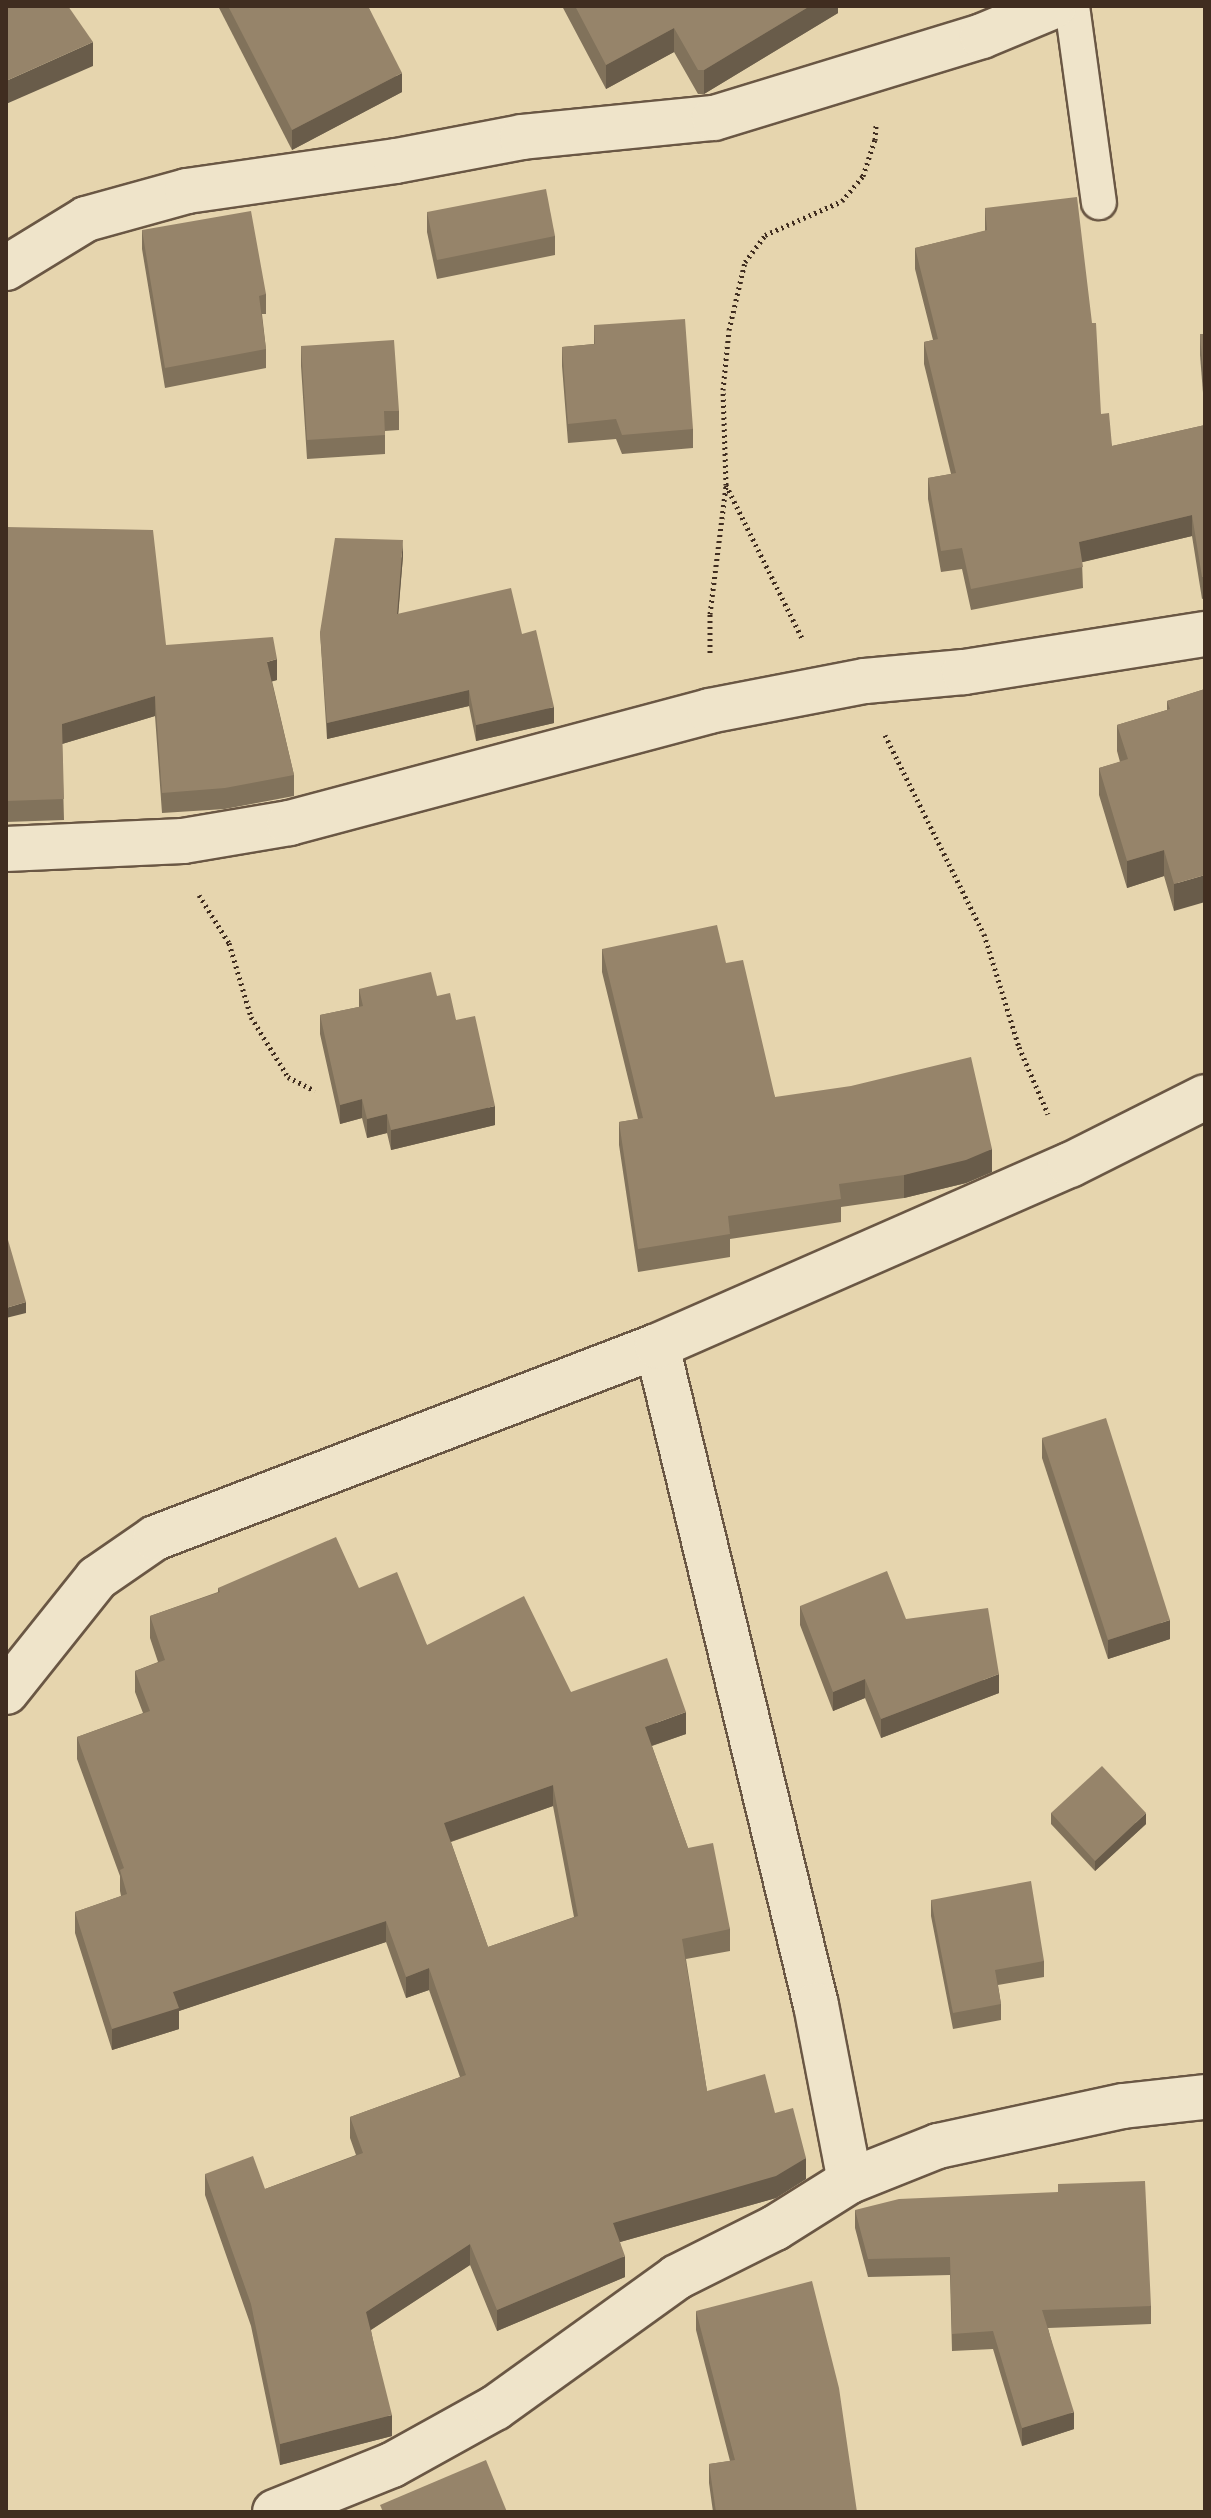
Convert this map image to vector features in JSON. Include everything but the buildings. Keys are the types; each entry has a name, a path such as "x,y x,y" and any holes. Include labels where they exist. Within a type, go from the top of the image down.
{"street":[{"path":"6,268 86,219 187,191 396,161 522,137 714,118 982,36 1054,6"},
{"path":"6,849 183,841 289,823 709,711 852,683 964,672 1205,634"},
{"path":"6,1692 97,1578 155,1538 657,1346 1070,1165 1205,1097"},
{"path":"657,1346 816,2005 850,2181"},
{"path":"275,2512 392,2465 495,2408 677,2277 775,2228 850,2181 938,2146 1123,2106 1205,2097"}],"lane":[{"path":"1072,6 1099,202"}],"path":[{"path":"709,711 710,614 726,485 725,375 729,330 745,262 765,235 842,201 863,176 875,140 877,68"},
{"path":"726,485 812,656 852,683 891,752 984,934 1019,1047 1070,1165"},
{"path":"183,841 200,898 229,943 251,1017 288,1077 315,1091"}]}
